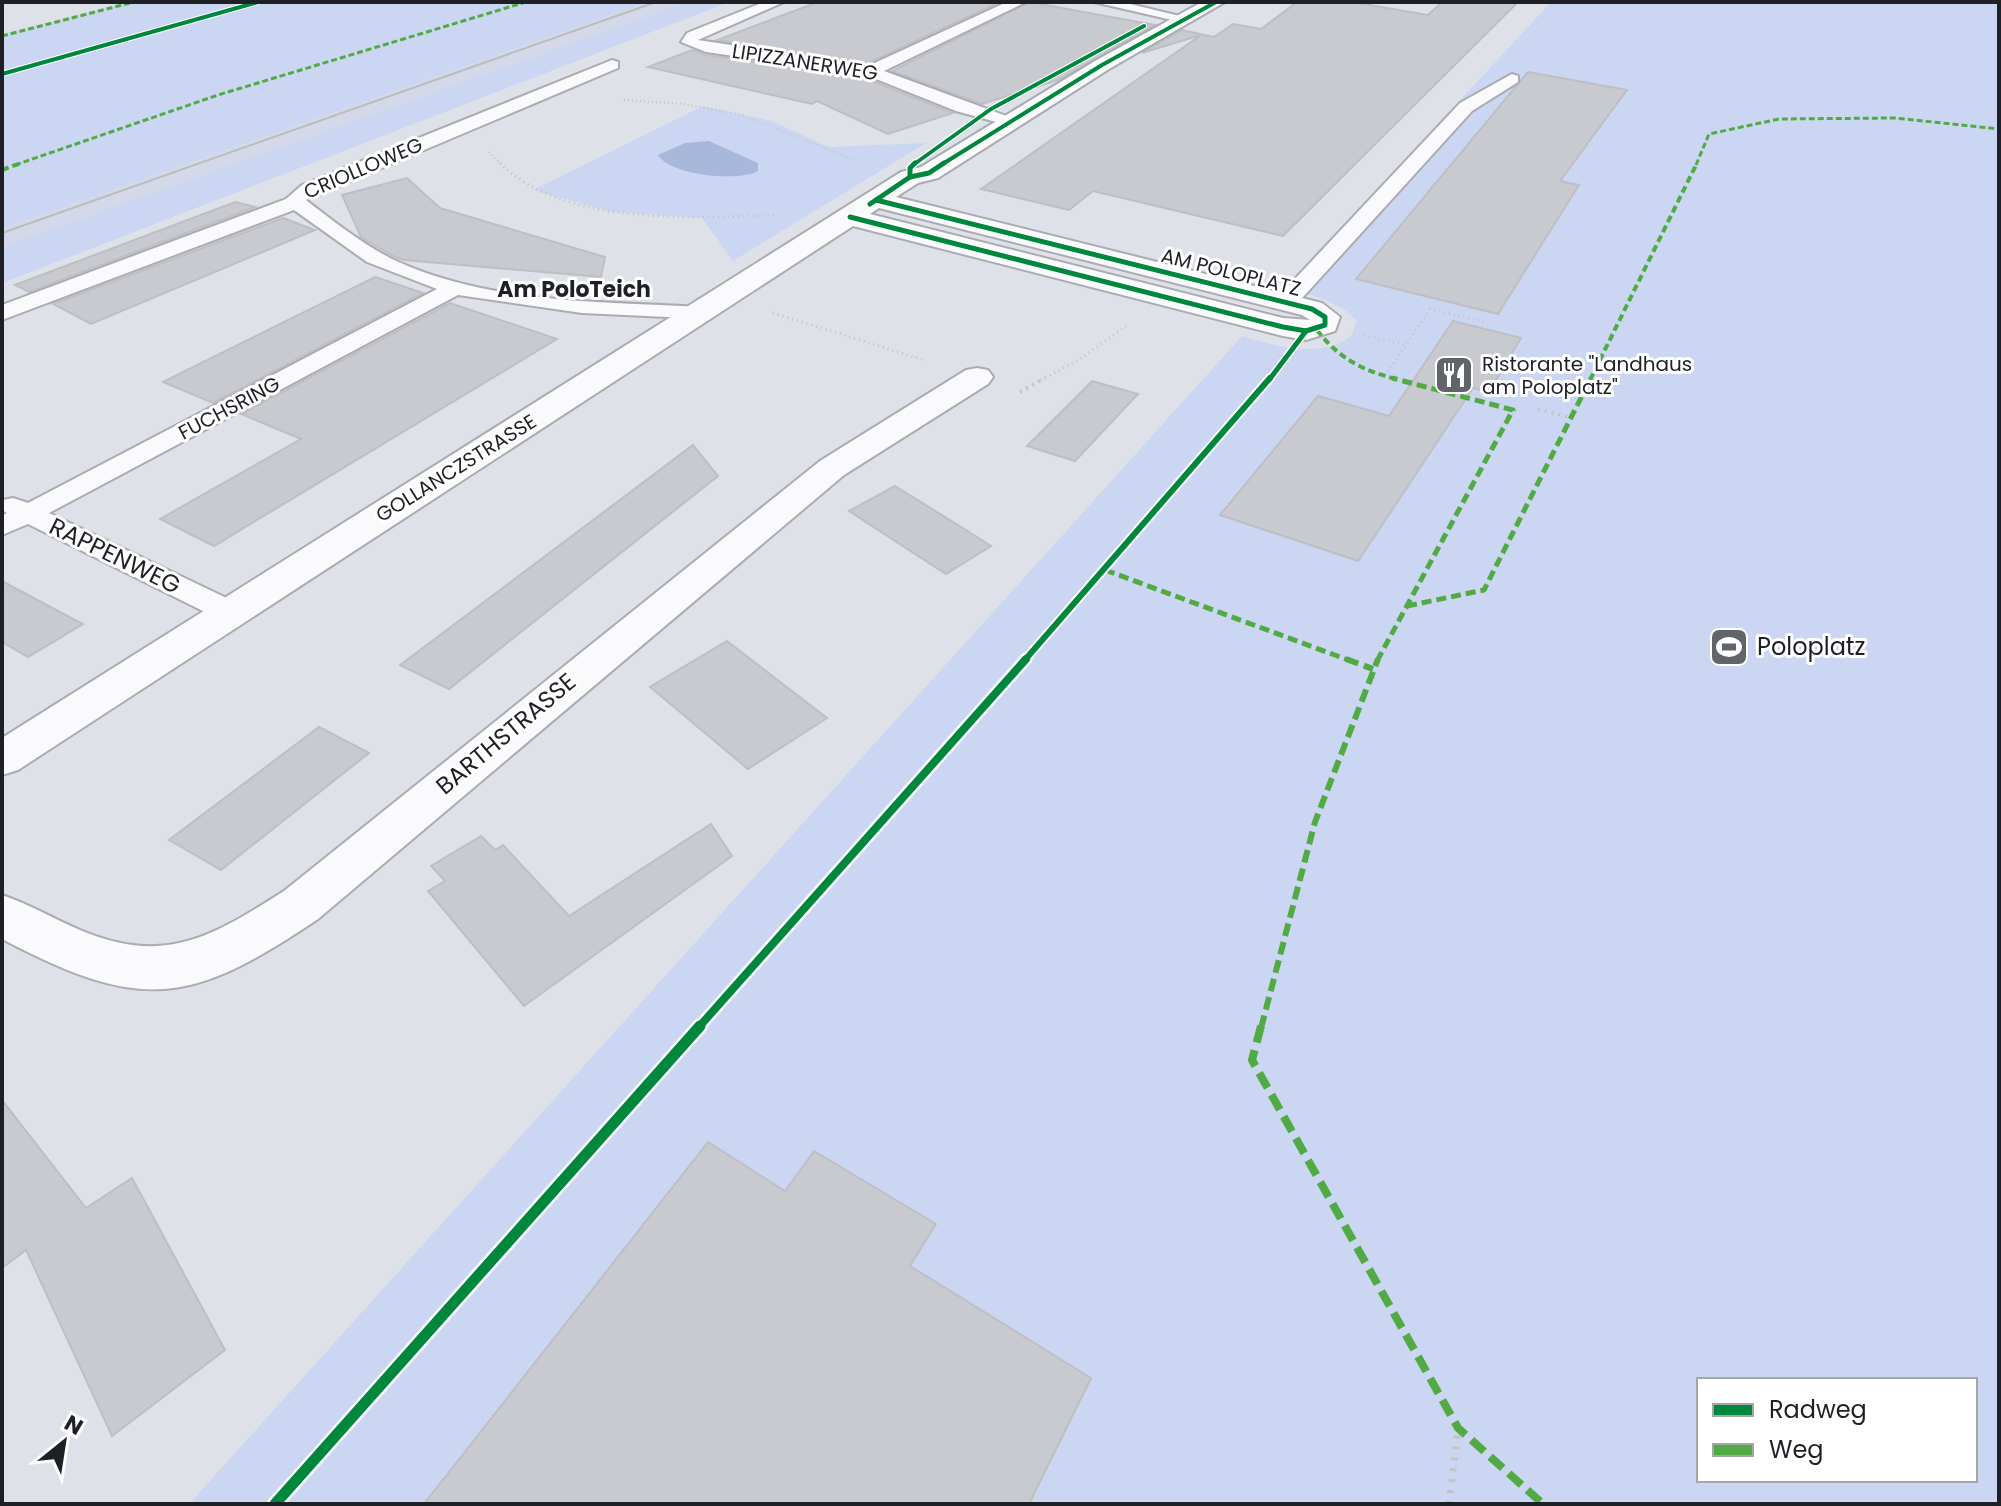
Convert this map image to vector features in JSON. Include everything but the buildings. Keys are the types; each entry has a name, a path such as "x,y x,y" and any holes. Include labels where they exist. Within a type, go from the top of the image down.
{"street":[{"name":"GOLLANCZSTRASSE","path":"910,177 910,168 924,155 986,115 1180,12 1216,2"},
{"name":"GOLLANCZSTRASSE","path":"2,759 228,611 701,314 910,177 929,173 1180,12"},
{"name":"AM POLOPLATZ","path":"863,208 1286,302 1319,312 1325,317 1325,325 1306,331 1164,297 863,208"},
{"name":"BARTHSTRASSE","path":"2,915 67,948 119,964 167,970 204,960 247,939 301,905 832,468 977,377"}],"lane":[{"name":"LIPIZZANERWEG","path":"777,2 692,36 689,42 870,71 986,115 1011,121"},
{"path":"870,71 1019,2"},
{"path":"1101,2 1180,12"},
{"name":"CRIOLLOWEG","path":"612,65 309,189 296,197 296,202 342,239 389,265 456,288 573,305 701,314"},
{"path":"1286,302 1466,107 1512,79"},
{"path":"2,313 296,202"},
{"name":"FUCHSRING","path":"11,514 456,288"},
{"name":"RAPPENWEG","path":"11,514 228,611"}],"path":[{"path":"616,100 670,103 742,115 777,126 836,155 862,163"},
{"path":"489,153 508,174 584,203 682,216 785,215"},
{"path":"1019,393 1082,358 1164,297"},
{"path":"1385,376 1430,309 1488,323"},
{"path":"764,310 932,362"},
{"path":"1379,339 1405,345"},
{"path":"1538,409 1572,418"},
{"path":"1449,1504 1458,1428"}],"shaded area":[{"path":"130,2 647,2 2,228 2,34"},
{"path":"570,2 729,2 2,283 2,188"},
{"path":"688,2 729,2 2,283 2,247"},
{"path":"1551,2 1999,2 1999,1504 189,1504 1242,336 1283,347 1313,349 1341,343 1352,335 1356,320 1341,308 1314,296 1285,289"},
{"path":"703,106 772,121 828,147 926,143 733,261 702,218 613,212 533,190"},
{"path":"709,141 758,163 758,171 736,176 705,175 676,168 658,155 685,143"}],"tram line":[{"path":"2,233 656,2"}],"marked path":[{"path":"2,36 134,2"},
{"path":"2,170 218,95 526,2"},
{"path":"1407,606 1484,590 1685,192 1709,134 1779,119 1895,118 1999,129"},
{"path":"1317,330 1335,353 1365,371 1513,410 1373,669 1315,822 1252,1060 1458,1428 1543,1504"},
{"path":"1105,570 1373,669"}],"cycle path":[{"path":"2,74 258,2"},
{"path":"870,204 910,177 929,173 1102,65 1216,2"},
{"path":"910,177 910,168 961,128 1022,91 1144,26"},
{"path":"850,217 1283,327 1306,331 1325,325 1325,317 1312,309 876,200"},
{"path":"275,1504 1105,570 1268,381 1306,331"}],"place":[{"name":"Ristorante \"Landhaus am Poloplatz\"","path":"1454,375"},
{"name":"Poloplatz","path":"1729,647"}],"district":[{"name":"Am PoloTeich","path":"574,289"}]}
